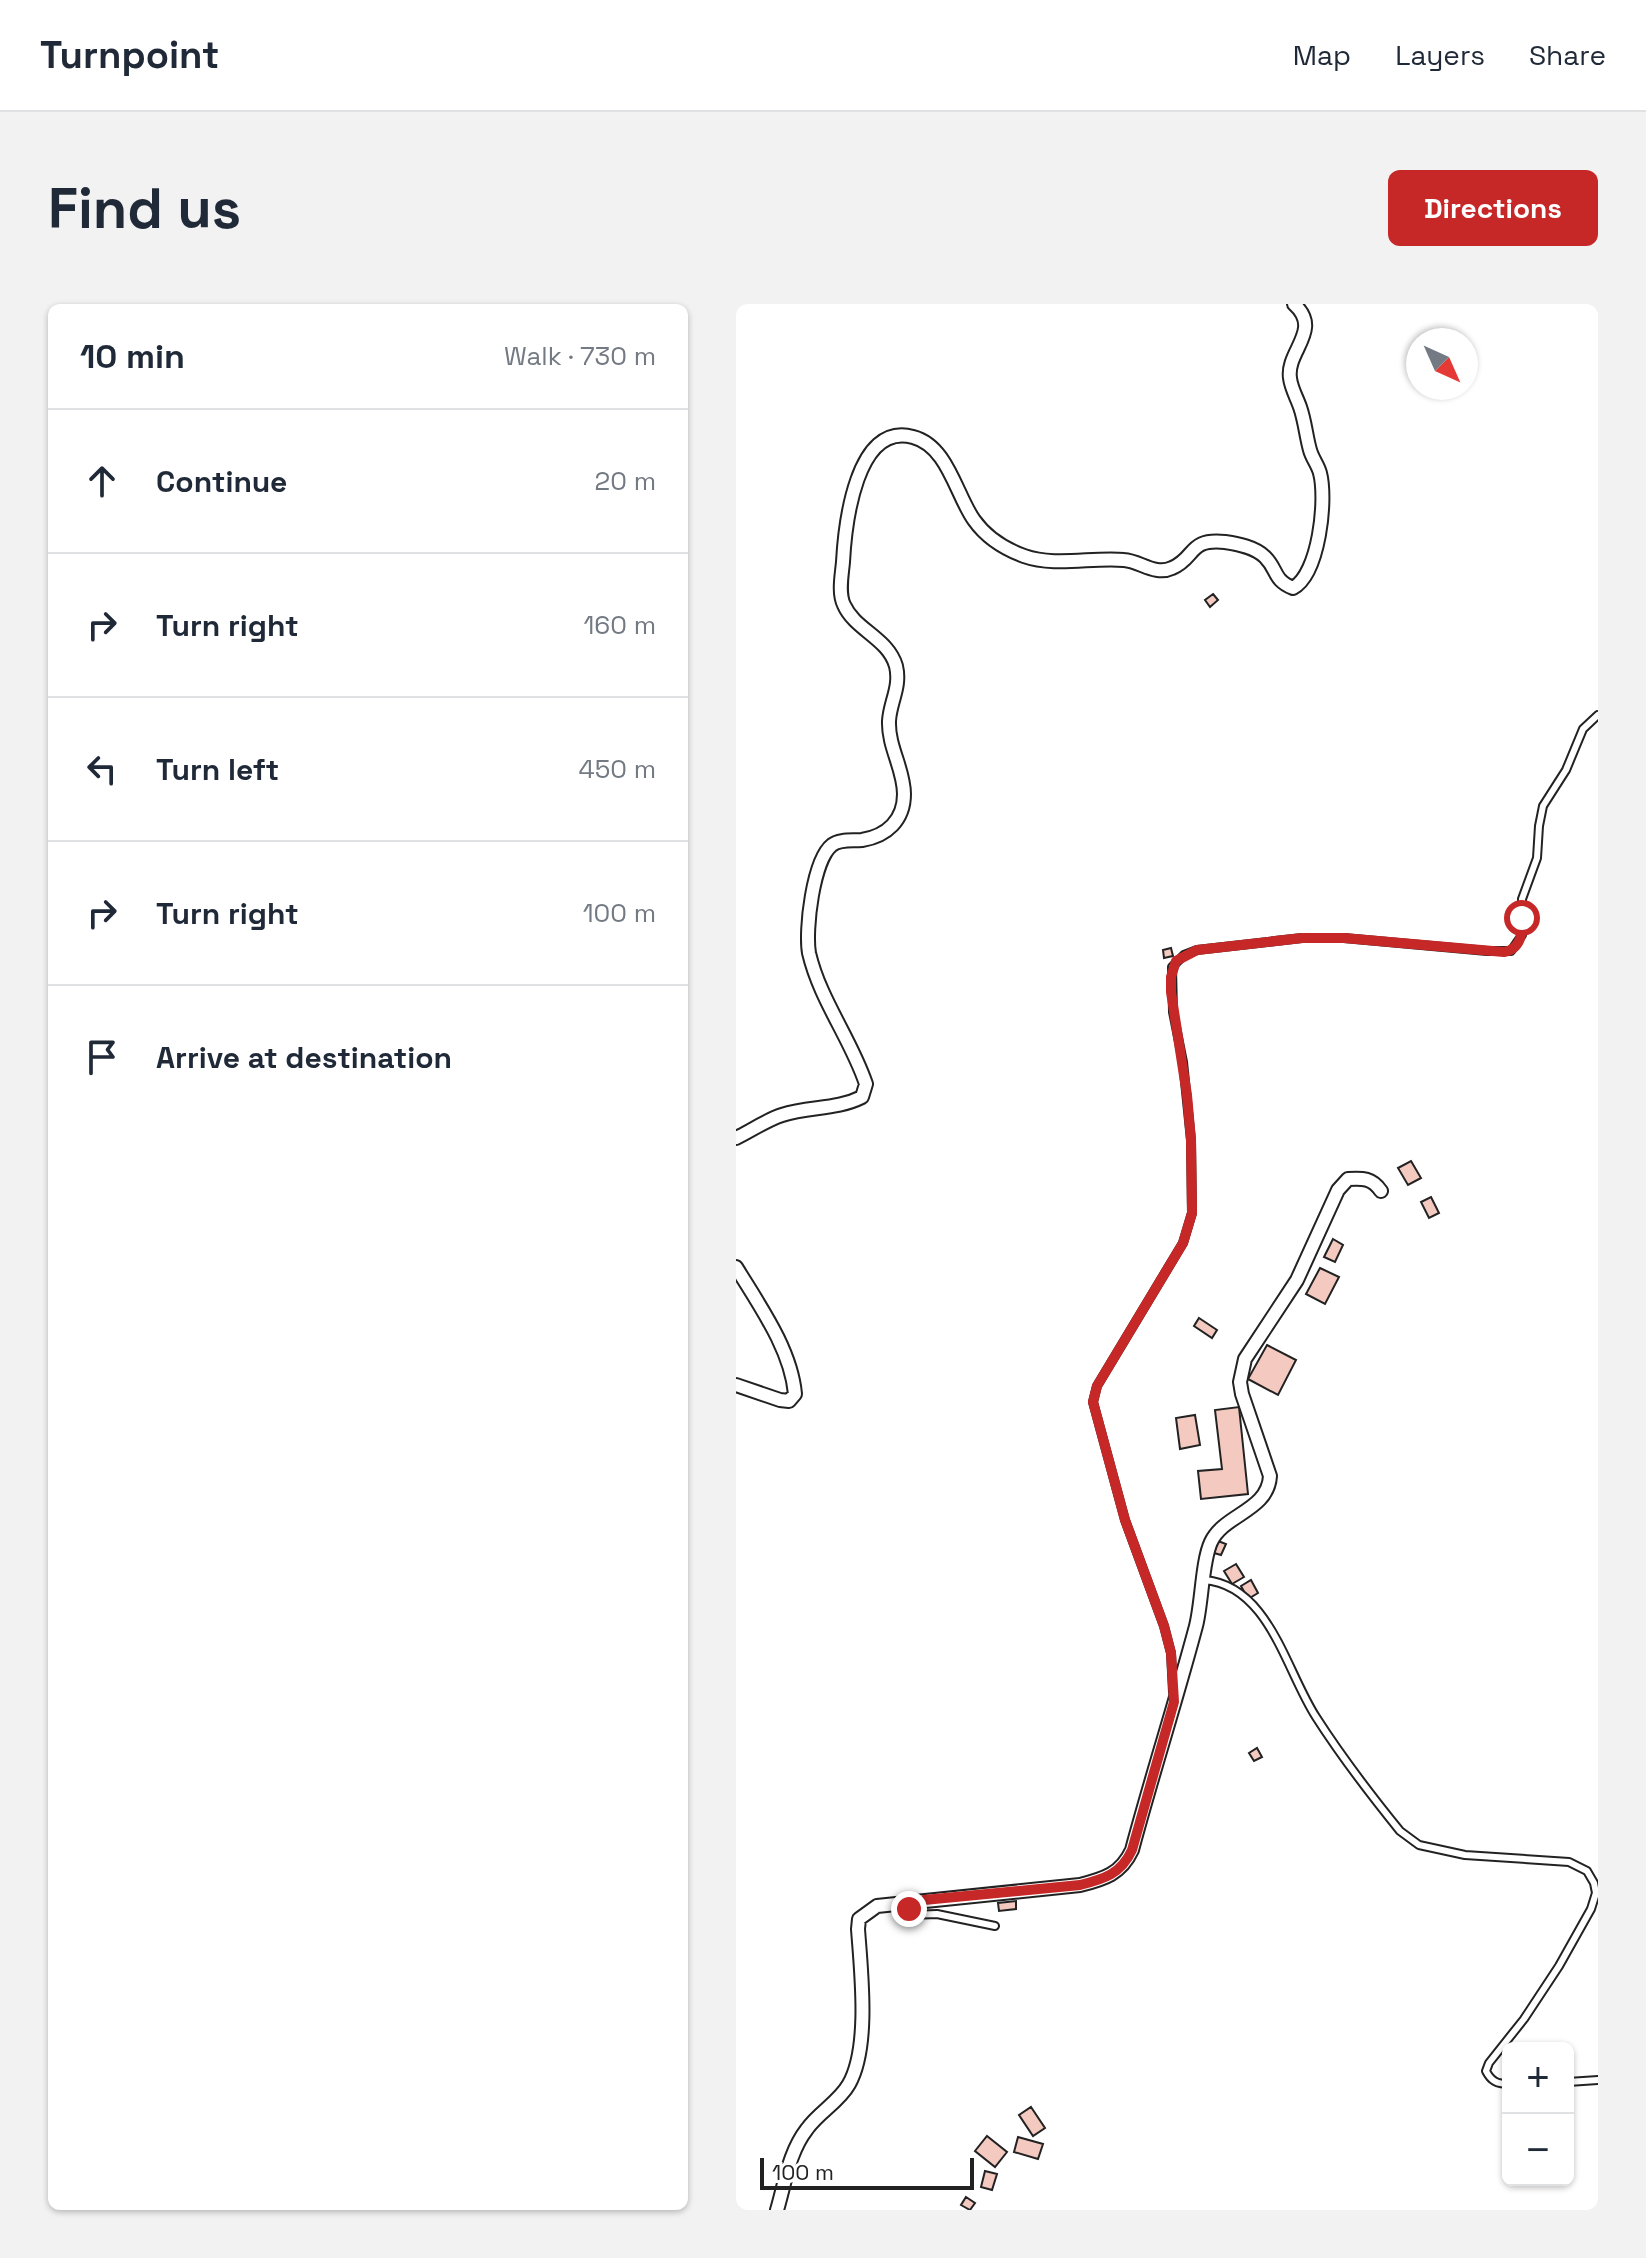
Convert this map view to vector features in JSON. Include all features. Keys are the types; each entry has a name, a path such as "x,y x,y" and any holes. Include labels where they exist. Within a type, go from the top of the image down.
{"street":[{"path":"736,1138 778,1116 846,1105 862,1097 866,1084 826,1002 809,952 807,918 814,884 831,846 840,841 880,835 895,823 902,810 903,783 892,750 889,720 898,685 895,664 887,648 843,604 845,531 858,477 867,459 877,445 889,437 900,435 923,441 947,466 974,519 986,534 1010,551 1029,558 1129,560 1157,570 1171,568 1203,542 1223,542 1257,551 1271,565 1277,579 1293,588 1306,578 1321,517 1320,474 1310,450 1290,377 1305,320 1294,304"},
{"path":"777,2210 795,2146 819,2114 844,2092 855,2070 861,2012 859,1919 867,1911 877,1906 924,1900 1080,1885 1116,1873 1125,1864 1132,1850 1196,1624 1211,1542 1219,1531 1264,1495 1269,1486 1270,1476 1242,1394 1240,1382 1245,1359 1297,1280 1338,1190 1348,1179 1365,1178 1381,1191"},
{"path":"736,1267 766,1316 785,1359 795,1394 789,1401 780,1400 736,1385"}],"lane":[{"path":"1174,1702 1171,1653 1164,1626 1125,1520 1093,1402 1097,1386 1183,1243 1192,1213 1191,1140 1183,1062 1173,1012 1172,967 1184,955 1197,950 1302,938 1344,938 1511,951 1522,935 1522,899 1537,858 1543,806 1566,770 1583,729 1598,715"},
{"path":"1204,1580 1220,1581 1232,1588 1266,1622 1314,1714 1400,1831 1419,1845 1465,1855 1569,1862 1587,1871 1596,1893 1591,1909 1559,1966 1506,2042"},
{"path":"924,1900 909,1909 907,1914 937,1914 995,1926"},
{"path":"1502,2047 1486,2071 1490,2079 1502,2084"},
{"path":"1574,2082 1598,2080"}],"building":[{"path":"1213,594 1218,600 1210,607 1205,600"},
{"path":"1171,948 1173,956 1164,958 1163,950"},
{"path":"1411,1161 1421,1178 1408,1185 1398,1168"},
{"path":"1431,1197 1439,1213 1429,1218 1421,1202"},
{"path":"1333,1239 1343,1245 1335,1262 1324,1257"},
{"path":"1320,1268 1339,1277 1325,1304 1306,1294"},
{"path":"1199,1318 1217,1330 1212,1338 1194,1326"},
{"path":"1267,1345 1296,1360 1278,1395 1248,1379"},
{"path":"1239,1407 1248,1494 1201,1499 1198,1471 1222,1469 1215,1410"},
{"path":"1195,1415 1200,1445 1180,1449 1176,1418"},
{"path":"1218,1541 1226,1544 1221,1555 1214,1553"},
{"path":"1236,1564 1244,1577 1232,1584 1224,1571"},
{"path":"1251,1580 1258,1593 1248,1599 1241,1586"},
{"path":"1257,1748 1262,1757 1254,1761 1249,1753"},
{"path":"1016,1901 1016,1909 999,1911 998,1903"},
{"path":"1031,2107 1045,2128 1033,2136 1019,2115"},
{"path":"987,2136 1007,2152 995,2167 975,2151"},
{"path":"1018,2137 1043,2144 1038,2159 1014,2152"},
{"path":"985,2171 997,2174 992,2190 981,2187"},
{"path":"966,2197 975,2203 970,2210 961,2205"}],"route":[{"path":"909,1909 924,1900 1080,1885 1116,1873 1132,1850 1174,1702 1171,1653 1164,1626 1125,1520 1093,1402 1093,1393 1183,1243 1192,1213 1191,1140 1183,1062 1173,1012 1172,967 1184,955 1197,950 1302,938 1344,938 1504,952 1516,947 1523,927 1522,918"}]}
